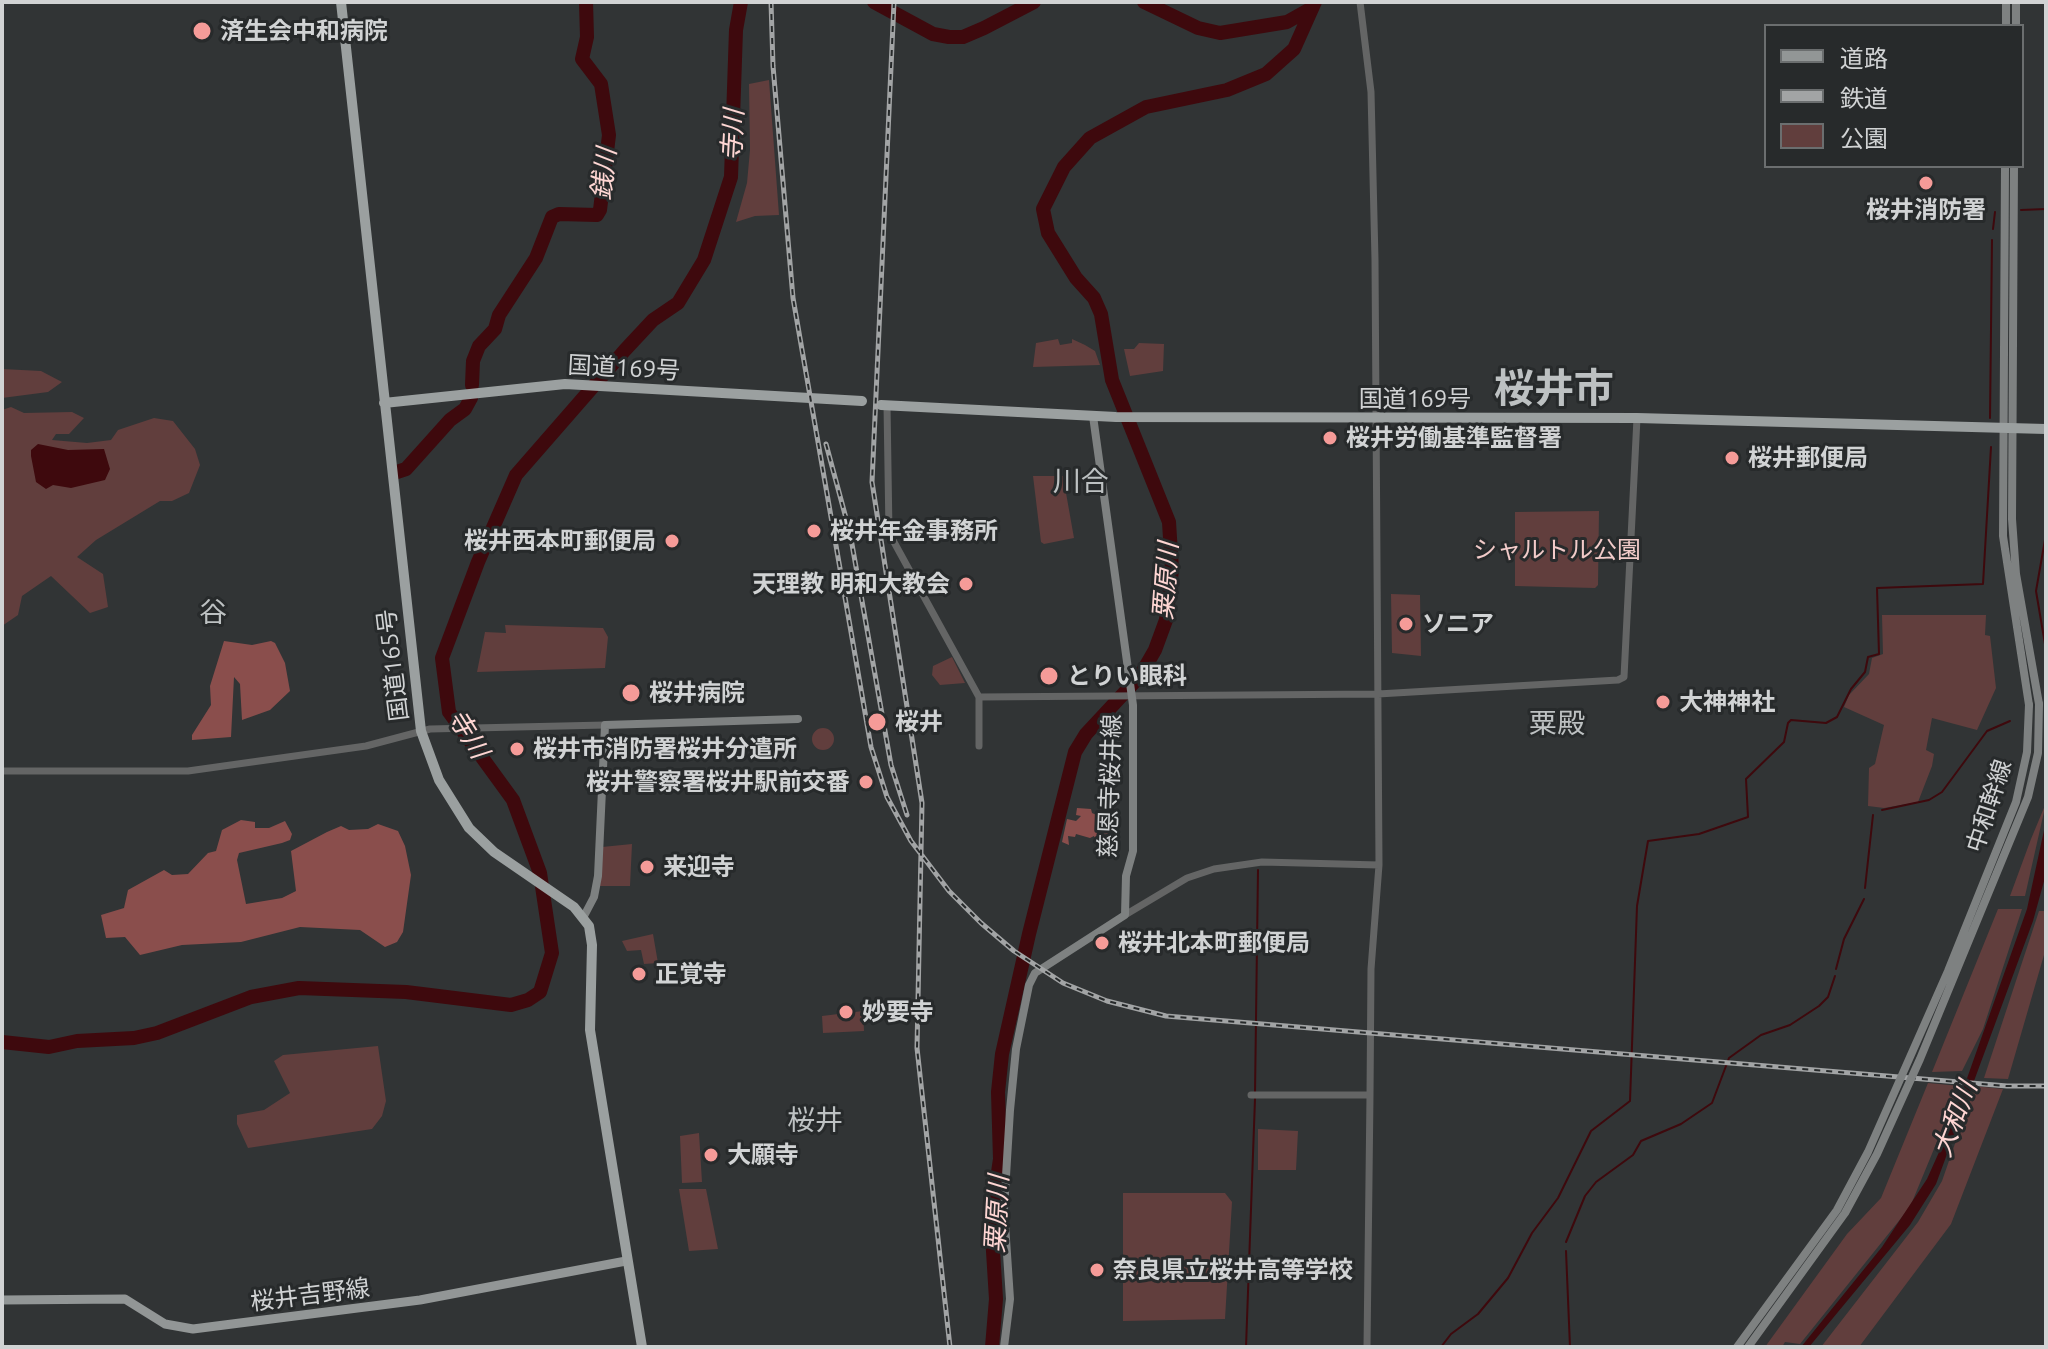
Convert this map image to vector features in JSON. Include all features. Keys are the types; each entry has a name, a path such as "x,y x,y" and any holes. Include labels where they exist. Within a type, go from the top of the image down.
{"highway":[{"name":"国道165号","path":"341,2 421,731 439,780 459,816 494,852 584,916"},
{"name":"国道169号","path":"384,403 565,384 614,384 862,401"},
{"name":"国道169号","path":"884,405 1116,417 1378,420 1637,418 2046,429"},
{"path":"584,916 592,945 590,1030 642,1347"}],"main road":[{"path":"2006,2 2006,24"},
{"path":"2016,2 2016,24"},
{"name":"中和幹線","path":"1748,1347 1845,1213 1877,1154 1920,1059 2028,797 2038,753 2039,704 2014,548 2007,428 2005,168"},
{"name":"中和幹線","path":"1737,1347 1837,1210 1868,1152 1948,971 2016,802 2027,752 2029,705 2004,552 2014,168"},
{"name":"慈恩寺桜井線","path":"1093,416 1132,700 1133,851 1126,876 1125,915"},
{"path":"584,916 594,897 598,876 605,725 798,719"},
{"path":"1004,1347 1010,1299 1004,1209 1010,1110 1016,1049 1029,985 1035,973 1125,915"},
{"name":"桜井吉野線","path":"2,1300 125,1299 143,1307 165,1324 193,1329 420,1300 626,1261"}],"street":[{"path":"1360,2 1371,92 1378,420 1379,865 1371,969 1367,1347"},
{"path":"884,405 889,533 979,697 979,746"},
{"path":"979,697 1110,696 1132,700 1142,696 1378,694 1624,677 1637,418"},
{"path":"2,771 188,771 366,746 421,731 605,725"},
{"path":"1125,915 1187,878 1214,869 1262,862 1379,865"},
{"path":"1255,1095 1370,1095"}],"green space":[{"path":"769,80 779,215 755,216 736,222 747,183 749,84"},
{"path":"1058,339 1060,345 1072,343 1072,339 1095,351 1100,365 1033,367 1036,343"},
{"path":"1139,343 1164,344 1163,371 1130,376 1124,349 1134,349"},
{"path":"2,369 41,371 62,382 48,392 2,398"},
{"path":"11,407 24,413 72,412 84,418 69,434 56,434 52,440 87,443 111,440 118,430 154,418 173,421 195,449 200,465 189,493 172,501 160,501 96,540 77,557 103,574 108,607 90,613 51,576 22,596 18,615 2,626 2,410"},
{"path":"1033,476 1063,476 1074,538 1041,542"},
{"name":"シャルトル公園","path":"1599,511 1598,585 1595,588 1515,586 1515,512"},
{"name":"ソニア","path":"1391,594 1420,595 1421,656 1392,653"},
{"path":"1882,615 1986,615 1985,635 1990,636 1996,688 1977,730 1932,718 1926,750 1934,754 1932,766 1918,802 1884,808 1868,806 1869,768 1875,764 1884,725 1844,707 1849,695 1869,674 1872,658 1883,654"},
{"path":"505,625 603,628 608,637 605,668 477,672 485,632 506,633"},
{"path":"952,657 965,683 940,685 932,675 933,666"},
{"path":"823,728 831,731 834,739 831,747 823,750 815,747 812,739 815,731"},
{"path":"2046,803 2025,896 2010,896 2031,839"},
{"path":"632,844 630,886 600,886 602,847"},
{"path":"1998,909 2022,909 1983,1029 1962,1071 1932,1072"},
{"path":"2039,911 2046,911 2046,948 2008,1079 1984,1078"},
{"path":"653,934 658,963 644,964 641,950 627,951 622,941"},
{"path":"863,1011 864,1031 823,1033 822,1016"},
{"path":"378,1046 386,1101 382,1116 372,1129 248,1148 237,1124 237,1115 264,1110 290,1093 274,1061 283,1055"},
{"path":"1928,1083 1960,1086 1910,1207 1800,1344 1785,1342 1782,1347 1765,1347 1847,1234 1881,1198"},
{"path":"1975,1086 2003,1089 1951,1224 1859,1347 1821,1347 1918,1222 1942,1181"},
{"path":"1258,1129 1298,1131 1296,1170 1258,1170"},
{"path":"699,1133 702,1182 682,1183 680,1136"},
{"path":"679,1189 706,1189 718,1249 689,1251"},
{"path":"1123,1193 1225,1193 1232,1202 1225,1319 1123,1321"}],"shaded area":[{"path":"224,641 252,645 275,643 285,663 290,691 270,710 242,720 240,684 234,677 231,737 192,740 211,705 210,686"},
{"path":"1077,808 1091,809 1092,813 1110,821 1109,834 1102,833 1103,842 1095,843 1094,836 1090,838 1076,834 1075,837 1068,836 1069,845 1062,842 1067,819 1076,821 1081,816 1076,815"},
{"path":"241,820 255,822 255,828 269,828 285,821 292,834 290,840 282,843 239,853 237,860 246,904 282,898 296,891 291,851 327,832 341,826 349,830 368,829 378,824 398,831 405,846 411,875 403,932 397,942 385,947 360,930 300,927 241,942 182,945 140,955 125,937 106,938 101,915 124,908 128,890 164,870 172,875 188,874 208,853 216,851 222,830"}],"water":[{"path":"38,444 68,450 104,449 110,469 105,480 71,488 53,485 46,489 36,482 31,456 31,450"},
{"name":"大和川","path":"2046,821 2046,874 2033,921 1936,1184 1910,1225 1809,1347 1801,1347 1882,1247 1927,1179 1948,1132 2027,909"}],"waterway":[{"name":"銭川","path":"472,385 473,361 479,346 495,329 499,315 536,258 552,217 559,214 597,215 600,210 609,135 601,84 582,59 587,37 586,2"},
{"name":"寺川","path":"2,1042 49,1047 77,1041 134,1038 157,1033 251,997 299,988 406,992 511,1005 540,992 552,953 540,873 513,800 449,712 442,658 478,562 516,475 653,320 678,303 704,260 731,177 736,30 741,2"},
{"name":"寺川","path":"874,2 933,34 949,37 963,37 1034,2"},
{"name":"寺川","path":"1144,2 1198,28 1220,33 1287,22 1312,8"},
{"name":"粟原川","path":"992,1347 996,1299 991,1219 1000,1159 998,1092 1002,1054 1029,934 1075,752 1086,734 1140,676 1155,650 1166,620 1172,570 1169,522 1112,380 1101,314 1094,298 1076,278 1048,233 1043,209 1064,167 1090,138 1146,107 1227,90 1266,74 1294,49 1315,2"},
{"path":"2021,210 2046,209"},
{"path":"1993,229 1995,212"},
{"path":"1990,418 1992,240"},
{"name":"銭川","path":"397,472 406,469 450,420 465,409 471,398"},
{"path":"1441,1347 1451,1334 1478,1314 1508,1278 1532,1233 1558,1198 1591,1131 1630,1101 1637,906 1648,841 1699,834 1748,817 1746,779 1784,742 1788,723 1791,720 1826,723 1837,717 1851,689 1865,672 1868,657 1879,654 1877,588 1983,584 1991,447"},
{"path":"2046,534 2036,591 2046,650"},
{"path":"1882,810 1929,800 1942,792 1987,731 2010,721"},
{"path":"1865,888 1873,815"},
{"path":"1255,1093 1258,870"},
{"path":"1836,969 1844,939 1864,899"},
{"path":"1566,1242 1585,1196 1596,1182 1633,1155 1641,1141 1681,1124 1712,1103 1729,1058 1761,1035 1790,1025 1819,1006 1828,997 1835,976"},
{"path":"1246,1347 1255,1099"},
{"path":"1566,1251 1570,1347"}],"railway":[{"path":"771,2 773,66 793,298 871,747 887,797 911,841 949,891 981,923 1014,951 1063,983 1107,1001 1166,1016 2007,1086 2046,1086"},
{"path":"894,2 872,482 922,803 917,1048 950,1347"},
{"path":"826,444 850,533 891,765 907,815"}],"place":[{"name":"済生会中和病院","path":"202,31"},
{"name":"桜井消防署","path":"1926,183"},
{"name":"桜井労働基準監督署","path":"1330,438"},
{"name":"桜井郵便局","path":"1732,458"},
{"name":"桜井年金事務所","path":"814,531"},
{"name":"桜井西本町郵便局","path":"672,541"},
{"name":"天理教 明和大教会","path":"966,584"},
{"name":"ソニア","path":"1406,624"},
{"name":"とりい眼科","path":"1049,676"},
{"name":"桜井病院","path":"631,693"},
{"name":"大神神社","path":"1663,702"},
{"name":"桜井","path":"877,722"},
{"name":"桜井市消防署桜井分遣所","path":"517,749"},
{"name":"桜井警察署桜井駅前交番","path":"866,782"},
{"name":"来迎寺","path":"647,867"},
{"name":"桜井北本町郵便局","path":"1102,943"},
{"name":"正覚寺","path":"639,974"},
{"name":"妙要寺","path":"846,1012"},
{"name":"大願寺","path":"711,1155"},
{"name":"奈良県立桜井高等学校","path":"1097,1270"}],"district":[{"name":"桜井市","path":"1554,389"},
{"name":"川合","path":"1081,482"},
{"name":"谷","path":"213,613"},
{"name":"粟殿","path":"1557,724"},
{"name":"桜井","path":"815,1121"}]}
